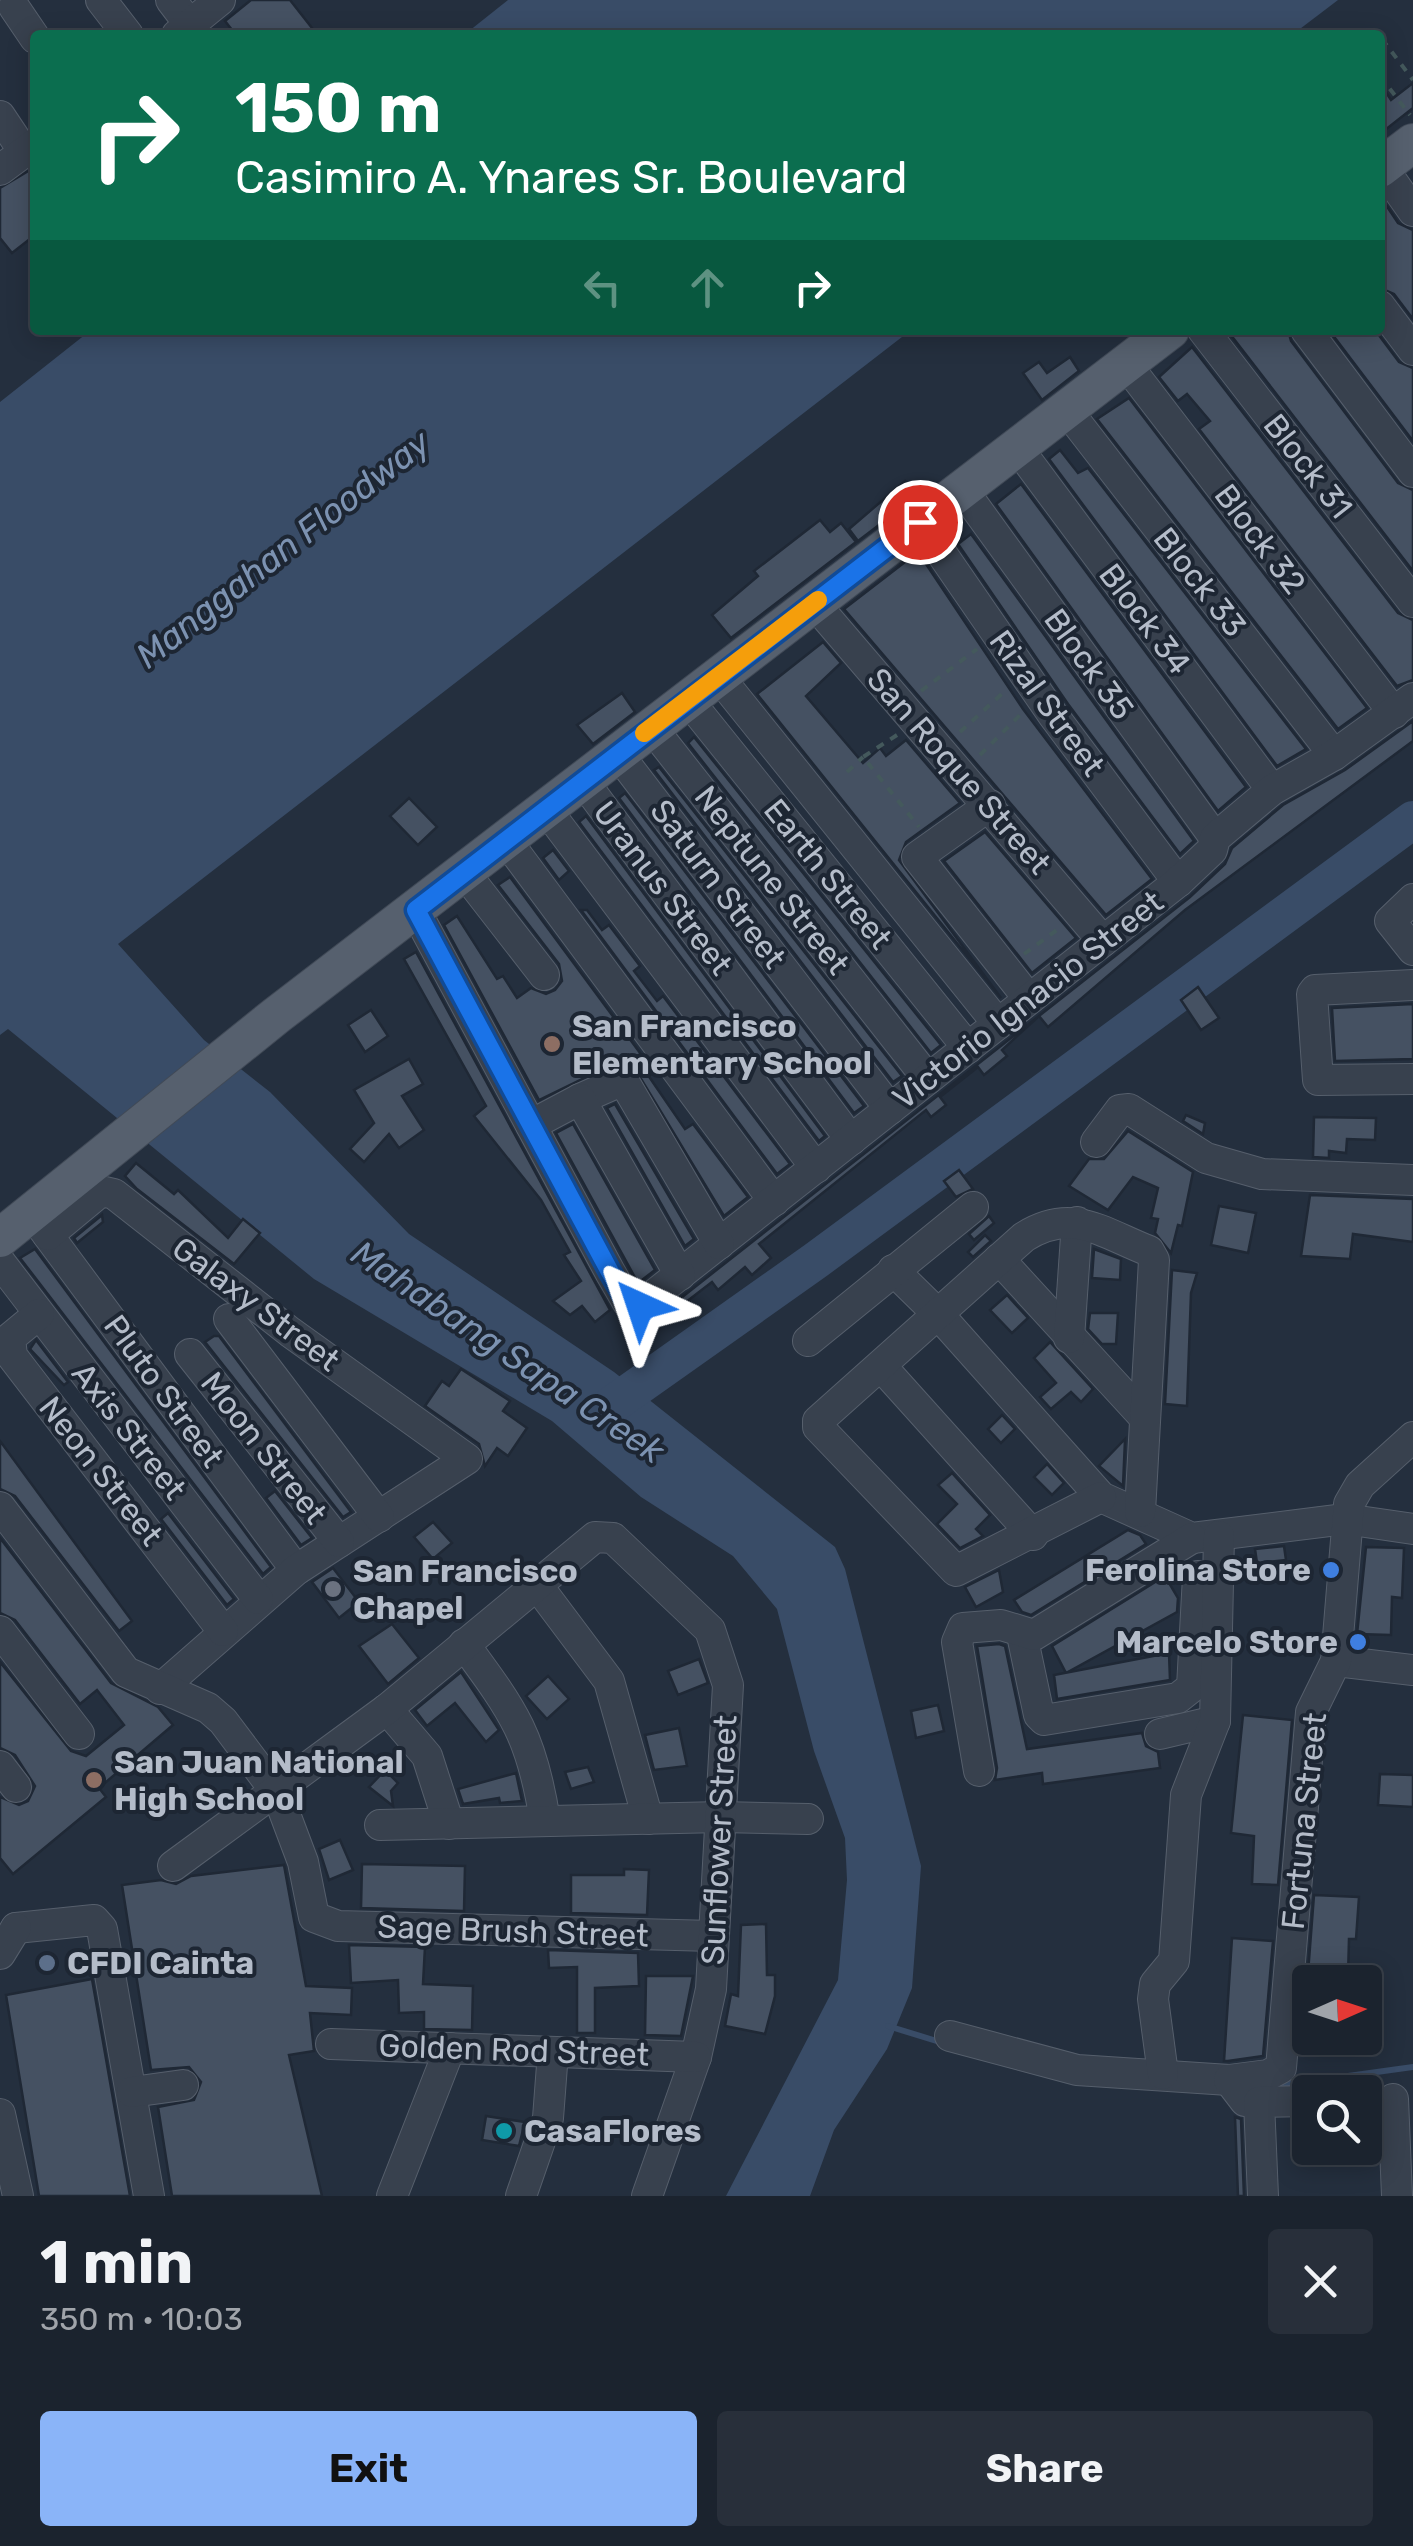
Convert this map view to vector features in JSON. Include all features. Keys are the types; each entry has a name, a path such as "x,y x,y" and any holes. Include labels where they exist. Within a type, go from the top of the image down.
{"main road":[{"path":"1385,165 1413,143"},
{"path":"0,1238 39,1224 76,1174 268,1022 1164,335"}],"street":[{"path":"101,0 124,30"},
{"path":"172,0 184,30 220,0"},
{"path":"14,7 30,31"},
{"path":"0,116 20,155"},
{"path":"1385,173 1413,211"},
{"path":"1385,313 1413,350"},
{"name":"Block 31","path":"1207,335 1413,602"},
{"path":"1310,335 1413,472"},
{"name":"Block 32","path":"1126,364 1403,706"},
{"name":"Block 33","path":"1066,410 1334,755"},
{"name":"Block 34","path":"1017,447 1272,790"},
{"name":"Block 35","path":"962,489 1215,838"},
{"name":"Rizal Street","path":"920,522 1178,882"},
{"name":"San Roque Street","path":"814,603 1103,941"},
{"path":"719,676 998,1024"},
{"name":"Earth Street","path":"688,700 968,1048"},
{"name":"Victorio Ignacio Street","path":"531,1125 628,1303 640,1306 1178,882 1212,850 1215,838 1272,790 1334,755 1403,706"},
{"name":"Neptune Street","path":"652,728 928,1079"},
{"name":"Saturn Street","path":"618,754 890,1109"},
{"name":"Uranus Street","path":"583,781 851,1140"},
{"path":"990,805 936,848 917,857 1028,1000"},
{"path":"546,810 816,1168"},
{"path":"506,840 774,1201"},
{"path":"464,872 544,975"},
{"path":"1413,899 1390,918 1413,950"},
{"path":"416,910 531,1125 623,1080 719,1244"},
{"path":"1413,985 1315,990 1312,994 1318,1080 1413,1079"},
{"path":"580,1099 680,1275"},
{"path":"1096,1142 1120,1110 1128,1109 1206,1158 1262,1174 1413,1180"},
{"name":"Galaxy Street","path":"39,1224 102,1191 114,1194 290,1332 467,1459 379,1516"},
{"path":"808,1341 973,1207"},
{"path":"1100,1497 1033,1536 956,1571 818,1427 818,1421 999,1260 1049,1222 1077,1222 1152,1255 1145,1418 1150,1516"},
{"path":"1069,1338 1077,1222"},
{"name":"Pluto Street","path":"39,1224 296,1570"},
{"path":"999,1260 1145,1418"},
{"name":"Axis Street","path":"0,1262 258,1599"},
{"path":"892,1270 938,1314 1100,1497 1203,1537"},
{"name":"Neon Street","path":"39,1314 10,1338 12,1356 224,1631"},
{"path":"160,1689 258,1599 379,1516 229,1320"},
{"name":"Moon Street","path":"190,1354 338,1542"},
{"path":"881,1366 1033,1536"},
{"path":"1345,1519 1360,1485 1413,1436"},
{"path":"0,1508 126,1672 208,1708 277,1793"},
{"path":"979,1771 957,1642 963,1628 1001,1625 1022,1635 1034,1635 1203,1537 1345,1519 1413,1529"},
{"name":"Fortuna Street","path":"1229,2080 1268,2075 1281,2068 1311,1712 1336,1661 1345,1519"},
{"name":"Sunflower Street","path":"537,1584 594,1537 613,1538 710,1630 723,1658 728,1685 711,1989 696,2057 647,2196"},
{"path":"1022,1635 1038,1715 1044,1720 1188,1694 1192,1687 1203,1537"},
{"path":"1163,2074 1152,1999 1155,1984 1174,1960 1186,1796 1215,1721 1203,1537"},
{"path":"174,1866 387,1709 537,1584 609,1680 648,1818"},
{"path":"0,1631 80,1734"},
{"path":"464,1644 516,1714 537,1766 546,1821"},
{"path":"1336,1661 1413,1670"},
{"path":"387,1709 427,1756 449,1824"},
{"path":"1160,1734 1215,1721"},
{"name":"Sage Brush Street","path":"277,1793 303,1862 314,1917 338,1926 713,1936"},
{"path":"380,1826 648,1818 808,1819"},
{"path":"5,1930 100,1924 113,1974 149,2196"},
{"path":"950,2036 1077,2070 1229,2080 1245,2101 1292,2101"},
{"name":"Golden Rod Street","path":"331,2044 696,2057"},
{"path":"392,2196 450,2048"},
{"path":"521,2196 548,2118 553,2052"},
{"path":"132,2092 183,2085"},
{"path":"1390,2099 1396,2196"},
{"path":"1259,2102 1263,2196"},
{"path":"0,2114 18,2196"}],"path":[{"path":"1385,44 1413,80"},
{"path":"1385,83 1413,119"},
{"path":"847,772 997,634"},
{"path":"941,749 1008,688"},
{"path":"962,772 1021,714"},
{"path":"863,757 936,848"},
{"path":"1004,968 1080,913"}],"water":[{"path":"508,0 1338,0 1299,30 470,30"},
{"path":"85,335 905,335 118,944 204,1040 270,1092 409,1234 614,1372 835,1547 845,1569 921,1866 912,1988 887,2049 834,2130 810,2196 726,2196 838,1980 847,1880 845,1838 814,1751 777,1609 733,1556 641,1497 552,1421 314,1279 8,1029 0,1035 0,402"}],"building":[{"path":"251,0 290,0 312,28 232,30 225,21"},
{"path":"1413,83 1413,108 1385,130 1385,91 1391,100"},
{"path":"30,170 30,239 12,253 0,238 0,188"},
{"path":"1385,204 1398,223 1413,230 1413,319 1394,294 1385,290"},
{"path":"1231,335 1289,335 1398,483 1413,490 1413,571"},
{"path":"1333,335 1379,335 1399,362 1413,368 1413,441"},
{"path":"1192,347 1398,613 1413,620 1413,680 1397,686 1199,429 1210,421 1187,394 1178,401 1159,377"},
{"path":"1070,357 1079,371 1042,400 1023,373 1039,362 1047,373"},
{"path":"1129,398 1367,708 1338,729 1097,419"},
{"path":"1060,450 1078,473 1088,468 1306,749 1277,766 1049,459"},
{"path":"905,481 917,496 858,541 849,529"},
{"path":"1021,484 1246,787 1218,811 996,504"},
{"path":"820,520 830,532 841,523 856,542 731,638 712,615 758,576 754,571"},
{"path":"971,534 1194,841 1180,854 1068,704 958,544"},
{"path":"918,552 1023,709 1152,879 1106,915 844,609"},
{"path":"823,642 841,663 806,696 863,763 880,748 886,756 906,740 960,803 906,842 899,860 1001,998 757,694"},
{"path":"622,693 635,712 593,744 577,725"},
{"path":"1413,721 1413,741 1185,910 1048,1027 1039,1016 1002,1050 1007,1056 984,1075 978,1067 940,1097 946,1105 931,1117 926,1110 759,1244 771,1258 752,1275 745,1267 718,1290 712,1282 638,1339 622,1320 639,1324 653,1320 1190,897 1225,864 1232,848 1283,805 1345,770"},
{"path":"694,737 941,1045 931,1053 688,743"},
{"path":"659,767 902,1076 893,1082 654,770"},
{"path":"625,793 864,1106 854,1113 619,798"},
{"path":"409,798 437,827 418,845 390,816"},
{"path":"586,816 825,1136 819,1141 579,822"},
{"path":"985,832 1076,938 1032,973 944,861"},
{"path":"553,850 569,871 559,880 543,858"},
{"path":"510,877 646,1061 641,1065 685,1129 693,1124 748,1197 724,1216 632,1064 615,1063 539,1100 444,925 457,916 497,979 503,976 517,998 531,988 546,994 555,990 562,981 559,964 498,885"},
{"path":"581,910 587,910 602,930 609,925 640,966 634,971 657,1001 663,996 790,1164 777,1174"},
{"path":"416,952 610,1310 595,1322 582,1306 570,1315 553,1301 581,1281 564,1255 570,1252 541,1200 474,1116 486,1106 404,959"},
{"path":"1198,987 1219,1018 1201,1030 1181,1000"},
{"path":"1413,1004 1413,1059 1335,1061 1332,1008"},
{"path":"371,1010 388,1036 365,1052 348,1025"},
{"path":"409,1059 423,1084 402,1096 424,1130 399,1148 389,1134 364,1162 350,1149 374,1123 354,1090"},
{"path":"615,1104 694,1239 685,1246 607,1108"},
{"path":"1186,1115 1205,1123 1203,1134 1183,1121"},
{"path":"1314,1117 1376,1118 1375,1140 1347,1139 1346,1153 1329,1151 1329,1158 1313,1157"},
{"path":"573,1124 655,1270 638,1283 556,1133"},
{"path":"1128,1131 1193,1172 1182,1226 1178,1225 1171,1253 1155,1233 1158,1219 1151,1218 1158,1188 1133,1177 1108,1210 1069,1186 1089,1159 1104,1159"},
{"path":"136,1163 174,1194 178,1190 228,1238 243,1219 260,1233 234,1264 137,1189 125,1176"},
{"path":"959,1170 973,1189 956,1197 944,1181"},
{"path":"1310,1195 1413,1199 1413,1242 1353,1234 1350,1259 1301,1256"},
{"path":"1219,1206 1256,1213 1248,1253 1211,1245"},
{"path":"102,1215 103,1222 77,1243 74,1238"},
{"path":"989,1216 994,1223 974,1240 969,1234"},
{"path":"985,1235 991,1241 973,1257 968,1252"},
{"path":"35,1249 271,1567 263,1574 20,1258"},
{"path":"1094,1249 1121,1259 1120,1280 1092,1278"},
{"path":"1172,1270 1197,1273 1191,1293 1187,1406 1165,1404"},
{"path":"1007,1295 1028,1318 1012,1333 990,1310"},
{"path":"1090,1313 1118,1313 1116,1344 1102,1344 1088,1329"},
{"path":"219,1336 351,1512 343,1517 205,1342"},
{"path":"36,1340 68,1382 64,1385 30,1349"},
{"path":"1050,1342 1093,1389 1081,1402 1071,1392 1051,1409 1040,1397 1056,1383 1034,1358"},
{"path":"461,1369 510,1401 503,1411 527,1428 508,1456 497,1448 485,1466 479,1444 425,1406 442,1381 449,1386"},
{"path":"1002,1415 1015,1429 1001,1443 988,1429"},
{"path":"1125,1440 1123,1486 1099,1466"},
{"path":"0,1441 132,1621 119,1631 15,1496 0,1489"},
{"path":"1047,1464 1064,1483 1052,1495 1034,1477"},
{"path":"952,1473 990,1515 976,1529 983,1536 960,1548 937,1524 957,1504 938,1485"},
{"path":"275,1491 312,1538 301,1545 266,1498"},
{"path":"168,1513 234,1599 227,1605 161,1519"},
{"path":"433,1522 452,1543 433,1559 414,1537"},
{"path":"1128,1530 1140,1535 1146,1544 1031,1615 1022,1612 1014,1600"},
{"path":"0,1538 111,1683 158,1707 173,1725 99,1788 106,1797 13,1874 0,1858 0,1797 19,1805 28,1801 35,1786 15,1755 0,1748 0,1662 71,1751 86,1756 124,1725 97,1690 80,1704 15,1620 0,1613"},
{"path":"1284,1546 1286,1560 1257,1563 1255,1549"},
{"path":"1366,1547 1404,1548 1402,1598 1392,1597 1391,1635 1357,1634"},
{"name":"San Francisco Chapel","path":"333,1568 359,1602 339,1618 312,1582"},
{"path":"999,1570 1003,1592 976,1607 965,1587"},
{"path":"1165,1576 1178,1598 1177,1612 1066,1673 1052,1646"},
{"path":"392,1624 419,1658 388,1684 359,1646"},
{"path":"977,1646 1005,1646 1027,1749 1142,1733 1146,1746 1158,1752 1160,1768 1043,1784 1042,1773 995,1780 997,1768"},
{"path":"1169,1653 1170,1680 1057,1699 1054,1675"},
{"path":"699,1659 708,1683 678,1695 668,1671"},
{"path":"461,1672 499,1730 486,1742 455,1703 427,1726 415,1710"},
{"path":"548,1676 569,1699 547,1719 526,1696"},
{"path":"938,1705 944,1731 916,1738 911,1711"},
{"path":"1243,1715 1292,1720 1278,1885 1252,1884 1254,1836 1231,1833"},
{"path":"679,1728 687,1766 654,1770 645,1735"},
{"path":"588,1767 594,1782 571,1789 565,1772"},
{"path":"385,1770 398,1783 391,1791 393,1806 369,1787"},
{"path":"516,1773 522,1801 500,1803 499,1798 463,1804 458,1789"},
{"path":"1380,1774 1413,1775 1413,1807 1378,1805"},
{"path":"340,1840 353,1870 329,1880 319,1849"},
{"path":"362,1864 465,1866 464,1911 361,1908"},
{"path":"284,1865 306,1986 352,1988 351,2015 310,2013 314,2051 289,2055 322,2196 172,2196 158,2107 194,2100 201,2082 189,2067 151,2070 122,1885 161,1880 176,1884 191,1876"},
{"path":"624,1869 649,1870 647,1915 571,1913 571,1875 624,1875"},
{"path":"1314,1895 1359,1897 1356,1939 1349,1939 1348,1965 1309,1965"},
{"path":"766,1924 767,1975 775,1975 775,1996 765,2034 725,2026 731,1994 738,1996 741,1925"},
{"path":"1232,1938 1273,1941 1263,2056 1224,2061"},
{"path":"349,1945 425,1947 423,1984 473,1986 472,2030 424,2029 424,2012 399,2013 398,1980 351,1983"},
{"path":"548,1950 638,1953 639,1986 595,1988 595,2033 577,2033 577,1967 549,1968"},
{"path":"646,1976 693,1976 681,2036 645,2035"},
{"path":"92,1979 130,2196 39,2196 6,1995"},
{"name":"CasaFlores","path":"486,2116 525,2122 519,2146 482,2140"},
{"path":"1235,2117 1241,2119 1244,2196 1238,2196"}],"waterway":[{"name":"Mahabang Sapa Creek","path":"606,1409 815,1261 1413,820"},
{"path":"888,2026 943,2043"},
{"path":"1276,2086 1413,2067"}],"slow traffic":[{"path":"644,733 818,600"}],"place":[{"name":"San Francisco Elementary School","path":"552,1044"},
{"name":"Ferolina Store","path":"1331,1570"},
{"name":"San Francisco Chapel","path":"333,1589"},
{"name":"Marcelo Store","path":"1358,1642"},
{"name":"San Juan National High School","path":"94,1780"},
{"name":"CFDI Cainta","path":"47,1963"},
{"name":"CasaFlores","path":"504,2131"}],"route":[{"path":"640,1306 628,1303 610,1272 416,910 920,522"}],"water label":[{"name":"Manggahan Floodway","path":"283,549"}]}
